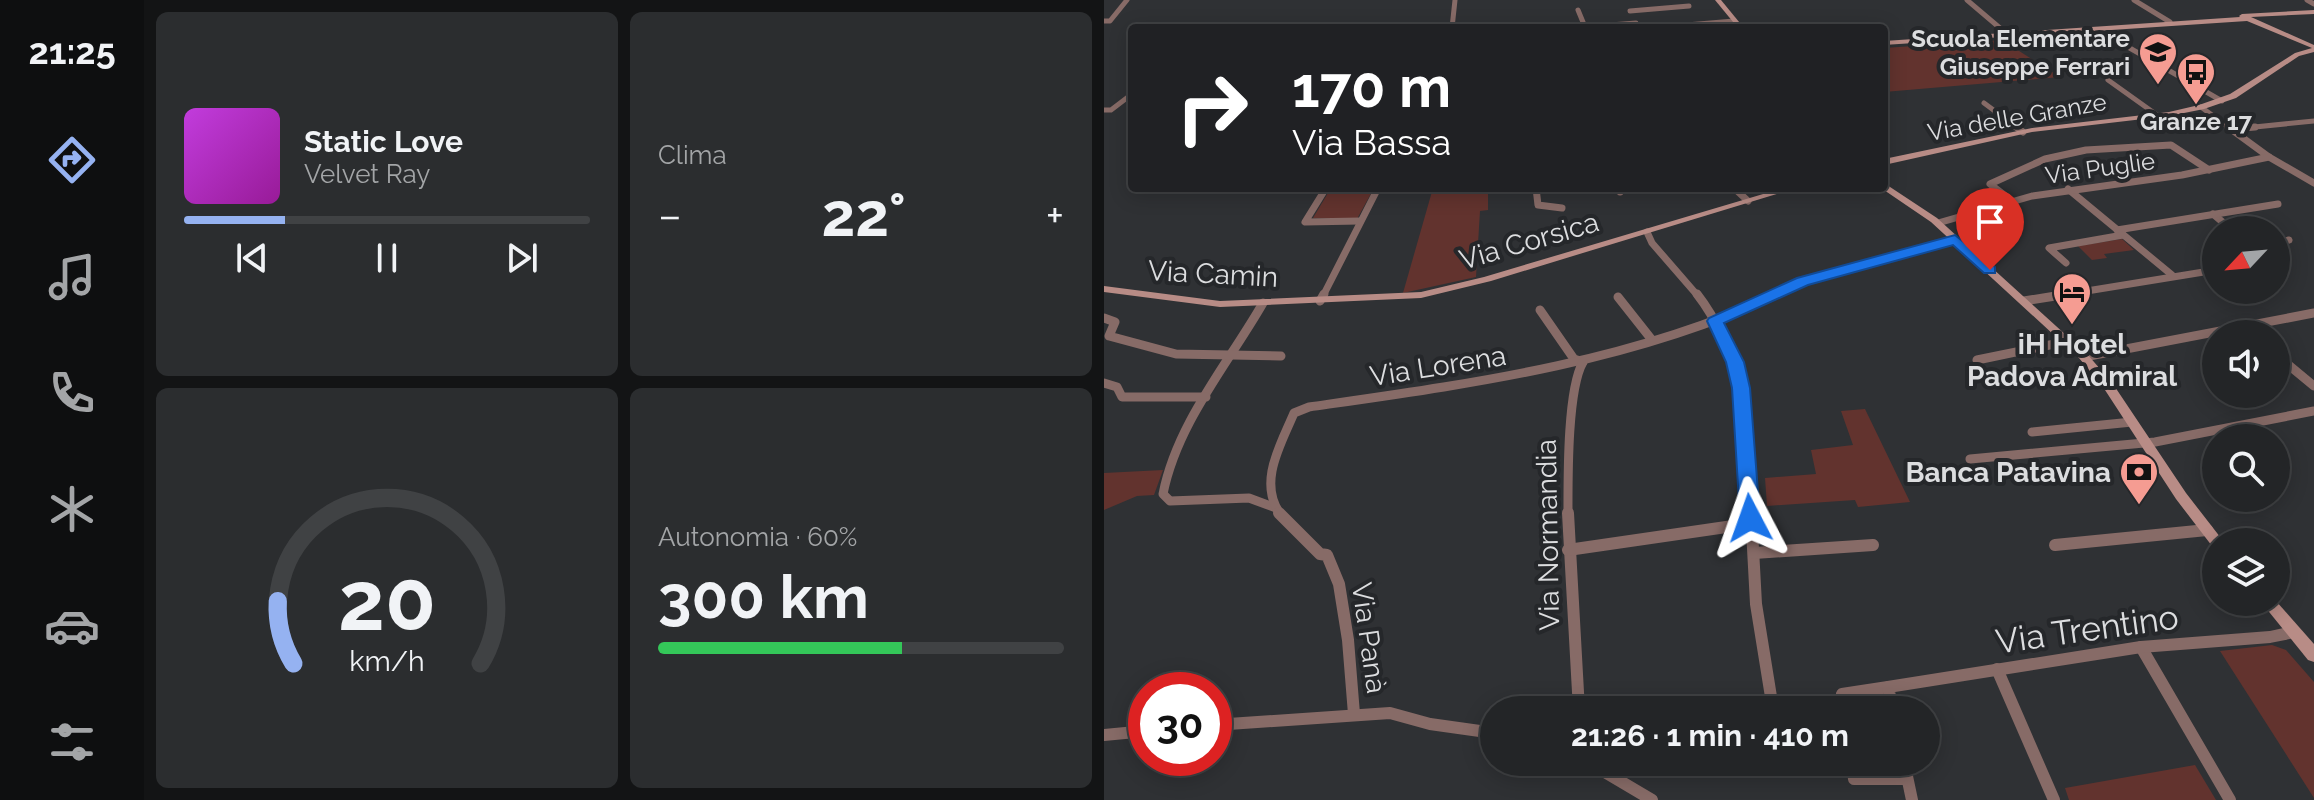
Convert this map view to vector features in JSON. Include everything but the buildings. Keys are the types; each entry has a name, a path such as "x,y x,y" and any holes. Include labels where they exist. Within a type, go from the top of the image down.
{"street":[{"path":"1104,21 1110,21 1127,0"},
{"path":"1452,24 1455,0"},
{"path":"1625,0 1636,24"},
{"path":"1718,0 1737,24"},
{"path":"1967,0 2007,34"},
{"path":"2134,0 2170,22"},
{"path":"2307,0 2314,4"},
{"path":"1630,11 1689,6"},
{"path":"1578,10 1584,24"},
{"path":"1888,43 2314,12"},
{"path":"2247,17 2262,19 2288,14"},
{"name":"Via delle Granze","path":"2247,17 2313,48"},
{"name":"Via delle Granze","path":"2262,19 2276,31"},
{"path":"1698,24 1734,21"},
{"name":"Via delle Granze","path":"2289,38 2297,49"},
{"path":"2114,39 2222,101"},
{"name":"Via delle Granze","path":"1888,161 2023,132 2201,107 2242,91 2297,49 2313,48"},
{"name":"Via delle Granze","path":"2108,80 2157,115"},
{"path":"1104,110 1111,110 1128,97"},
{"path":"1984,103 2023,132"},
{"path":"2201,107 2269,157 2314,183"},
{"path":"2232,129 2314,121"},
{"path":"2012,201 1990,184 2045,159 2086,150 2171,145 2209,170"},
{"name":"Via Puglie","path":"1938,223 2012,201 2068,189 2209,170 2269,157"},
{"path":"1888,189 1938,223 2084,357 2109,387 2206,528"},
{"path":"2068,189 2172,275"},
{"path":"1324,192 1305,222 1360,221"},
{"path":"1320,301 1376,192"},
{"path":"1536,192 1538,205 1562,208"},
{"path":"1738,192 1748,201"},
{"name":"Via Corsica","path":"1320,301 1430,294 1778,192"},
{"path":"2066,263 2049,248 2213,214 2278,204"},
{"path":"1647,232 1649,239 1709,309 1735,362 1741,388 1750,518 1747,522"},
{"name":"Via Lorena","path":"1276,508 1270,485 1273,470 1294,413 1299,410 1476,383 1583,362 1715,321 1803,282 1955,239"},
{"path":"2024,301 2202,272"},
{"name":"Via Camin","path":"1104,289 1220,304 1320,301"},
{"path":"1618,297 1652,340"},
{"path":"1263,303 1206,397 1163,489 1165,498 1177,501 1249,498 1276,508"},
{"path":"1540,310 1574,359 1583,362"},
{"path":"2084,357 2314,313"},
{"path":"1104,318 1115,322 1108,334 1113,337 1176,354 1281,356"},
{"path":"1977,360 2069,341"},
{"name":"Via Normandia","path":"1578,696 1568,588 1568,550 1571,426 1579,369 1583,362"},
{"path":"2290,366 2314,386"},
{"path":"1104,383 1117,387 1122,397 1206,397"},
{"path":"1970,459 2145,443 2314,411"},
{"path":"2032,432 2132,422"},
{"name":"Via Panà","path":"1276,508 1320,554 1327,555 1337,575 1348,640 1346,648 1354,683 1354,714"},
{"path":"1568,550 1747,522"},
{"path":"1747,522 1752,530 1756,604 1771,696"},
{"path":"2055,545 2202,530"},
{"path":"1754,553 1873,545"},
{"path":"2280,616 2314,655"},
{"name":"Via Trentino","path":"1842,696 2141,647 2270,637 2294,632"},
{"path":"2141,647 2230,800"},
{"path":"1997,669 2054,800"},
{"path":"1888,687 1890,696"},
{"name":"Via Panà","path":"1232,724 1390,713 1430,724 1480,731"},
{"path":"1104,735 1128,733"},
{"path":"1612,776 1652,800"},
{"path":"1854,776 1854,779 1907,779"},
{"path":"1906,776 1912,800"}],"shaded area":[{"path":"2002,40 2060,77 1888,92 1888,48"},
{"path":"1329,192 1372,192 1357,219 1313,218"},
{"path":"1432,192 1488,192 1488,210 1480,211 1476,277 1403,293"},
{"path":"2122,239 2134,250 2104,254 2107,258 2092,260 2078,246"},
{"path":"1865,409 1910,502 1858,507 1855,500 1767,506 1765,478 1816,474 1811,450 1853,445 1841,411"},
{"path":"1163,470 1154,495 1137,496 1104,510 1104,473"},
{"path":"2272,645 2286,650 2314,682 2314,798 2220,651"},
{"path":"2195,765 2216,800 2069,800 2065,788"}],"place":[{"name":"Scuola Elementare Giuseppe Ferrari","path":"2158,86"},
{"name":"Granze 17","path":"2196,106"},
{"name":"iH Hotel Padova Admiral","path":"2072,326"},
{"name":"Banca Patavina","path":"2139,506"}],"route":[{"path":"1750,518 1741,388 1735,362 1715,321 1791,286 1955,239 1990,270"}]}
